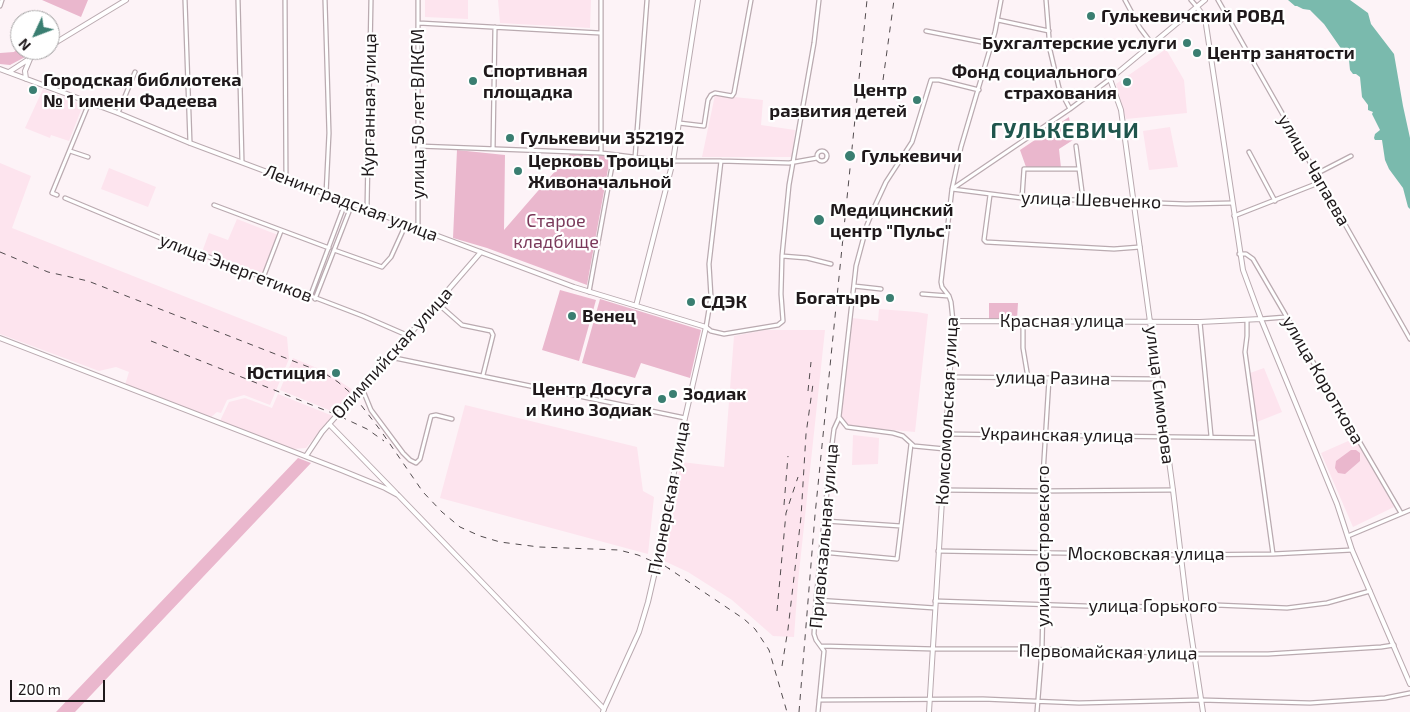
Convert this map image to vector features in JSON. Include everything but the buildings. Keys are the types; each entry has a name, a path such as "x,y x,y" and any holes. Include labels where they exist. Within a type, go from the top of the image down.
{"street":[{"path":"0,6 2,0"},
{"path":"60,40 126,0"},
{"path":"185,0 190,143"},
{"path":"238,0 242,162"},
{"path":"285,0 286,179"},
{"path":"325,0 329,133 326,194"},
{"name":"Курганная улица","path":"367,209 371,0"},
{"name":"улица 50 лет ВЛКСМ","path":"418,0 418,229"},
{"path":"601,0 601,153"},
{"path":"635,158 647,0"},
{"path":"636,306 673,161 698,0"},
{"path":"679,124 704,126 708,100 711,95 732,96 734,93 751,0"},
{"path":"706,327 712,331 724,334 778,325 783,321 780,284 782,256 793,162 820,0"},
{"name":"Комсомольская улица","path":"929,712 953,321 952,305 941,282 952,189 961,147 992,44 1001,0"},
{"path":"1046,0 1050,50 1059,88 1070,109"},
{"path":"1125,0 1140,28 1152,44"},
{"path":"1191,0 1196,7"},
{"path":"952,189 1070,109 1110,79 1205,0"},
{"name":"улица Чапаева","path":"1218,0 1410,339"},
{"name":"улица Короткова","path":"1196,7 1205,18 1239,254 1248,286 1338,504 1348,536"},
{"path":"998,20 1049,31"},
{"path":"419,23 600,34"},
{"path":"493,149 495,27"},
{"path":"926,31 992,44"},
{"path":"9,72 27,60"},
{"path":"26,79 29,60"},
{"name":"Ленинградская улица","path":"0,69 118,113 190,143 588,292 706,327"},
{"path":"118,113 134,72"},
{"name":"улица Симонова","path":"1110,79 1121,110 1151,322 1164,437 1173,490 1187,607 1203,712"},
{"name":"Привокзальная улица","path":"818,712 824,651 814,634 816,600 825,521 830,452 834,429 839,417 856,266 867,225 886,182 912,142 931,80 939,80 979,90"},
{"path":"57,195 52,193 89,103"},
{"path":"418,146 601,153 673,161 793,162 817,158"},
{"path":"1076,146 1083,200"},
{"path":"70,151 88,157"},
{"path":"1249,152 1275,201"},
{"path":"588,292 614,155"},
{"path":"1316,174 1351,156"},
{"name":"Пионерская улица","path":"604,710 639,632 658,563 661,537 711,297 709,264 721,161"},
{"path":"1022,198 1024,169 1079,169"},
{"path":"1234,216 1321,182"},
{"name":"улица Шевченко","path":"952,189 1022,198 1232,203"},
{"path":"990,195 984,240 986,242 1114,249 1140,247"},
{"name":"улица Энергетиков","path":"65,198 409,336"},
{"path":"310,297 346,201"},
{"path":"315,299 352,204"},
{"path":"214,205 329,248"},
{"path":"334,250 382,267 391,257 406,224"},
{"path":"263,278 282,231"},
{"name":"Олимпийская улица","path":"306,456 329,424 409,336 481,252"},
{"name":"улица Короткова","path":"1239,254 1246,254 1253,259 1401,513"},
{"path":"782,256 807,258 831,264"},
{"path":"854,286 881,289"},
{"path":"922,294 949,296"},
{"path":"437,303 462,325 490,330 493,335 484,375"},
{"path":"1261,319 1286,318"},
{"name":"Красная улица","path":"953,321 1200,322 1261,319"},
{"path":"1247,320 1245,352 1273,554"},
{"path":"1023,321 1023,348 1028,378"},
{"path":"1200,322 1211,436"},
{"path":"0,338 306,456 398,495"},
{"path":"390,357 685,418"},
{"name":"улица Разина","path":"950,377 1157,379"},
{"name":"улица Островского","path":"1037,712 1042,649 1042,491 1048,379"},
{"path":"362,388 371,410 403,453 416,463 420,459 431,416 436,414 452,419"},
{"name":"Привокзальная улица","path":"839,417 847,427 859,430 893,432 903,436 911,444"},
{"path":"329,424 604,710"},
{"name":"Украинская улица","path":"946,434 1257,438"},
{"path":"821,552 897,559 911,444 922,448 945,449"},
{"path":"943,490 1173,490"},
{"path":"1410,510 1348,536 1352,550 1410,684"},
{"path":"825,521 901,526"},
{"name":"Московская улица","path":"938,551 1181,555 1273,554 1352,550"},
{"name":"улица Горького","path":"935,601 1086,606 1187,607 1216,605 1286,608 1327,603 1370,591"},
{"path":"816,600 935,608"},
{"name":"Первомайская улица","path":"821,646 1268,654 1394,645"},
{"path":"819,700 930,698 1037,702 1121,703 1201,700 1310,703 1385,698 1410,693"}],"shaded area":[{"path":"425,0 468,0 468,19 425,17"},
{"path":"498,0 591,0 590,28 500,23"},
{"path":"1288,0 1350,0 1368,13 1371,24 1394,54 1410,138 1410,209 1403,188 1389,169 1385,160 1382,140 1375,140 1374,138 1375,134 1380,130 1372,114 1373,112 1368,110 1368,105 1362,97 1360,77 1353,74 1350,70 1349,60 1324,24 1310,10 1295,6"},
{"path":"1166,49 1184,80 1187,113 1126,119 1116,84"},
{"path":"43,89 83,105 69,141 51,135 50,138 25,128"},
{"path":"715,95 763,100 761,125 795,130 792,157 702,157"},
{"path":"1170,127 1178,167 1149,170 1143,131"},
{"path":"0,163 31,176 12,228 287,337 289,359 270,405 244,395 227,400 221,413 217,412 210,418 125,385 129,372 116,367 99,371 0,334"},
{"path":"109,168 156,187 148,207 101,189"},
{"path":"237,219 278,235 263,274 202,252 209,233 228,240"},
{"path":"879,309 928,314 915,432 848,426 841,417 852,318 878,321"},
{"path":"765,330 825,330 798,582 794,637 773,636 732,600 688,572 660,559 681,462 724,467 734,336"},
{"path":"293,358 324,371 353,390 334,412 280,390"},
{"path":"1264,368 1282,412 1257,422 1250,373"},
{"path":"278,394 333,416 306,448 292,449 220,421 229,402 245,398 272,408"},
{"path":"465,405 637,447 643,491 654,497 648,554 440,498"},
{"path":"853,435 879,438 878,464 852,465"},
{"path":"1355,438 1394,507 1353,527 1321,453"}],"green space":[{"path":"42,0 88,0 81,17"},
{"path":"10,52 10,60 19,60 10,65 0,64 0,53"},
{"path":"1069,117 1073,140 1059,149 1061,168 1026,167 1020,150"},
{"name":"Старое кладбище","path":"457,150 505,155 504,230 570,154 603,155 610,158 587,285 487,248 453,238"},
{"name":"Венец","path":"560,290 596,300 579,361 542,350"},
{"path":"600,299 701,330 690,378 641,363 635,378 582,363"},
{"path":"989,303 1018,303 1017,319 989,319"},
{"path":"1351,450 1356,450 1360,453 1360,461 1345,474 1338,473 1335,468 1336,461"},
{"path":"298,458 311,463 75,712 56,712"}],"railway":[{"path":"799,712 815,515 867,0"},
{"path":"883,80 894,0"},
{"path":"0,252 48,272 88,281 324,373 354,396 423,492 460,527 500,542 539,547 619,550 638,555 670,569"},
{"path":"151,341 337,415 367,429 384,441"},
{"path":"808,391 811,362"},
{"path":"782,666 801,517 806,434 813,384"},
{"path":"784,505 788,456"},
{"path":"777,611 786,513 798,477"},
{"path":"665,566 744,619 755,629 769,650 787,712"}],"place":[{"name":"Гулькевичский РОВД","path":"1091,16"},
{"name":"Бухгалтерские услуги","path":"1187,43"},
{"name":"Центр занятости","path":"1197,53"},
{"name":"Спортивная площадка","path":"473,81"},
{"name":"Фонд социального страхования","path":"1127,82"},
{"name":"Городская библиотека № 1 имени Фадеева","path":"33,90"},
{"name":"Центр развития детей","path":"917,100"},
{"name":"Гулькевичи 352192","path":"510,138"},
{"name":"Гулькевичи","path":"850,156"},
{"name":"Церковь Троицы Живоначальной","path":"518,171"},
{"name":"Медицинский центр \"Пульс\"","path":"819,220"},
{"name":"Богатырь","path":"890,298"},
{"name":"СДЭК","path":"691,302"},
{"name":"Венец","path":"572,316"},
{"name":"Юстиция","path":"336,373"},
{"name":"Зодиак","path":"673,394"},
{"name":"Центр Досуга и Кино Зодиак","path":"662,399"}],"district":[{"name":"ГУЛЬКЕВИЧИ","path":"1065,131"}]}
